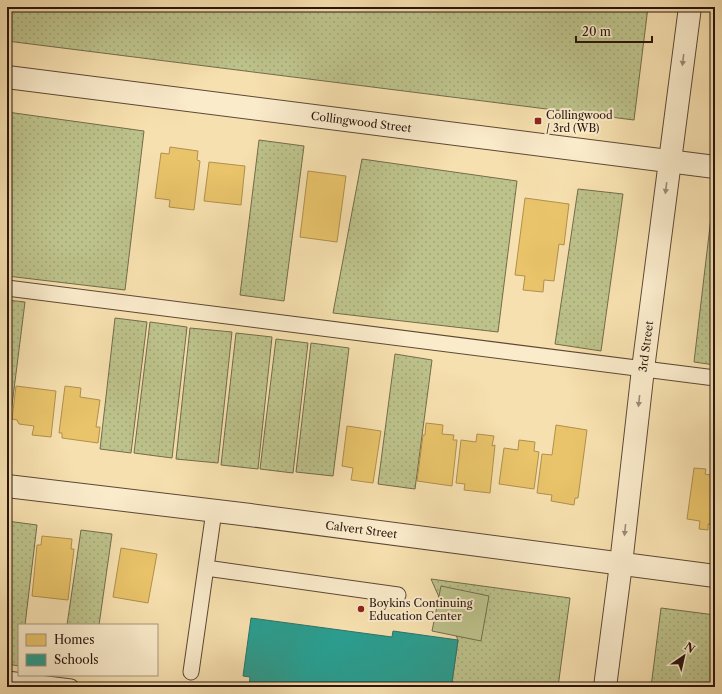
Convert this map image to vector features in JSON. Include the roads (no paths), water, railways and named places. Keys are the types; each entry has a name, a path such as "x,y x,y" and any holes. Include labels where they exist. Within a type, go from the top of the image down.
{"street":[{"name":"3rd Street","path":"605,687 621,564 643,369 690,7"},
{"name":"Collingwood Street","path":"7,77 715,167"},
{"name":"Calvert Street","path":"7,486 214,511 715,576"}],"lane":[{"path":"7,288 715,378"},
{"path":"191,672 214,511"},
{"path":"206,568 398,595"},
{"path":"7,679 71,687"}],"place":[{"name":"Collingwood / 3rd (WB)","path":"538,121"},
{"name":"Boykins Continuing Education Center","path":"361,609"}]}
